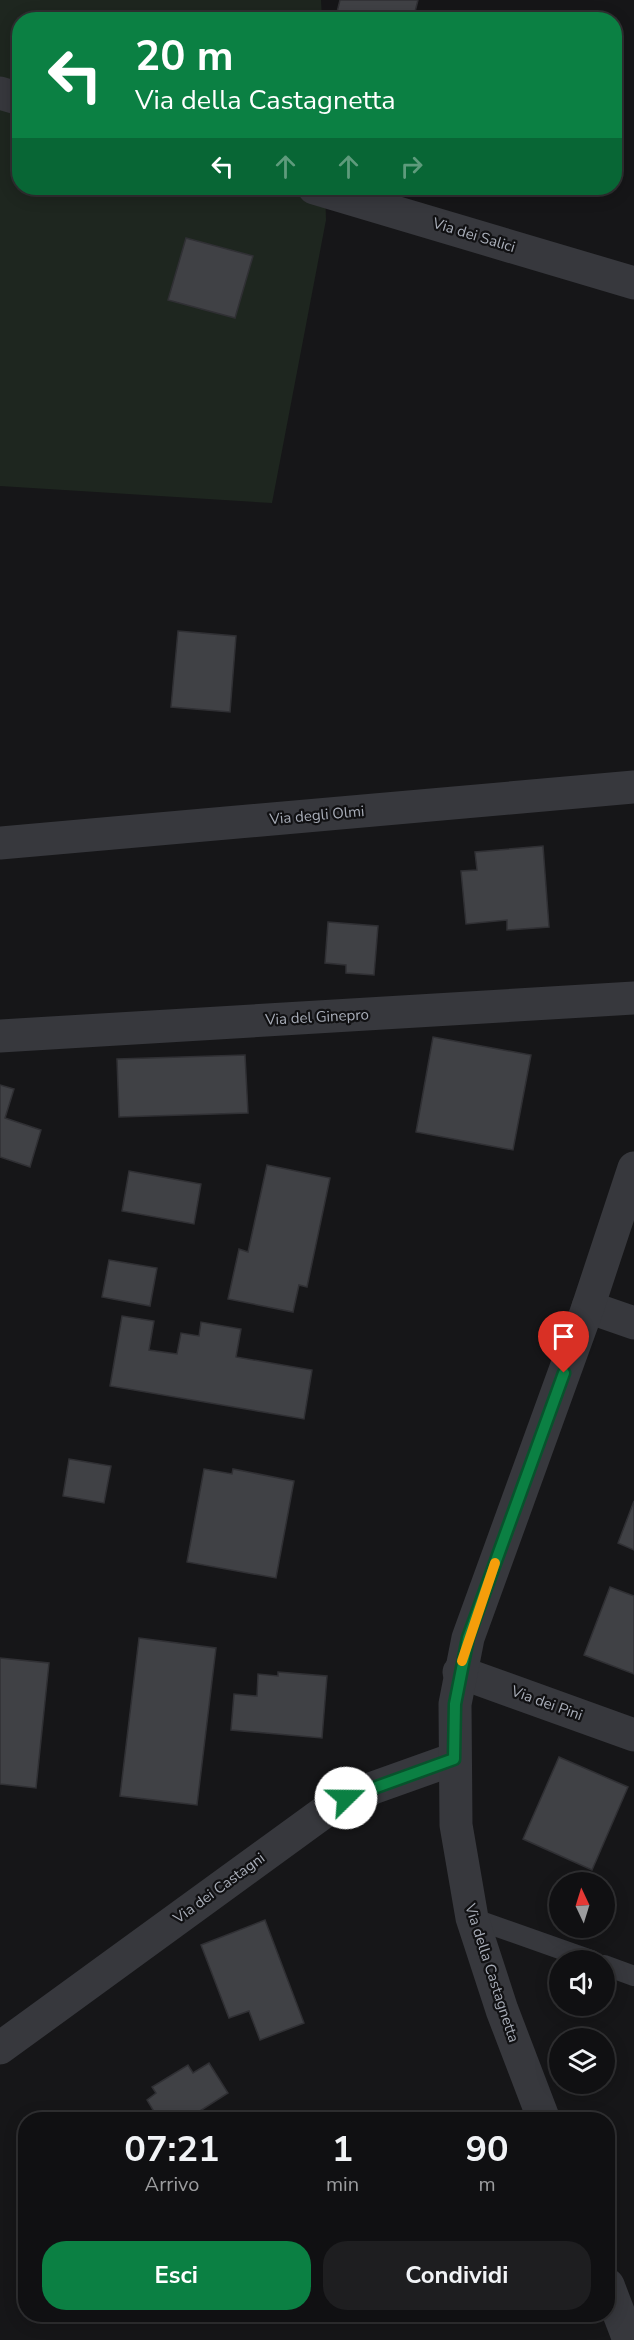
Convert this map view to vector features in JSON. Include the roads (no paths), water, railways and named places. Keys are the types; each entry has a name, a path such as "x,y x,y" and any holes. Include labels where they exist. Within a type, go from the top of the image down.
{"street":[{"name":"Via dei Salici","path":"338,195 634,283"},
{"name":"Via degli Olmi","path":"0,843 634,787"},
{"name":"Via del Ginepro","path":"0,1036 634,998"},
{"name":"Via della Castagnetta","path":"541,2112 502,2010 472,1918 456,1825 455,1704 459,1672 468,1638 588,1306 634,1168"},
{"path":"588,1306 634,1323"},
{"name":"Via dei Pini","path":"459,1672 634,1735"},
{"name":"Via dei Castagni","path":"0,2048 327,1810 370,1789 454,1759"},
{"path":"615,2303 629,2340"}],"lane":[{"path":"472,1918 563,1950"},
{"path":"615,1969 634,1976"}]}
